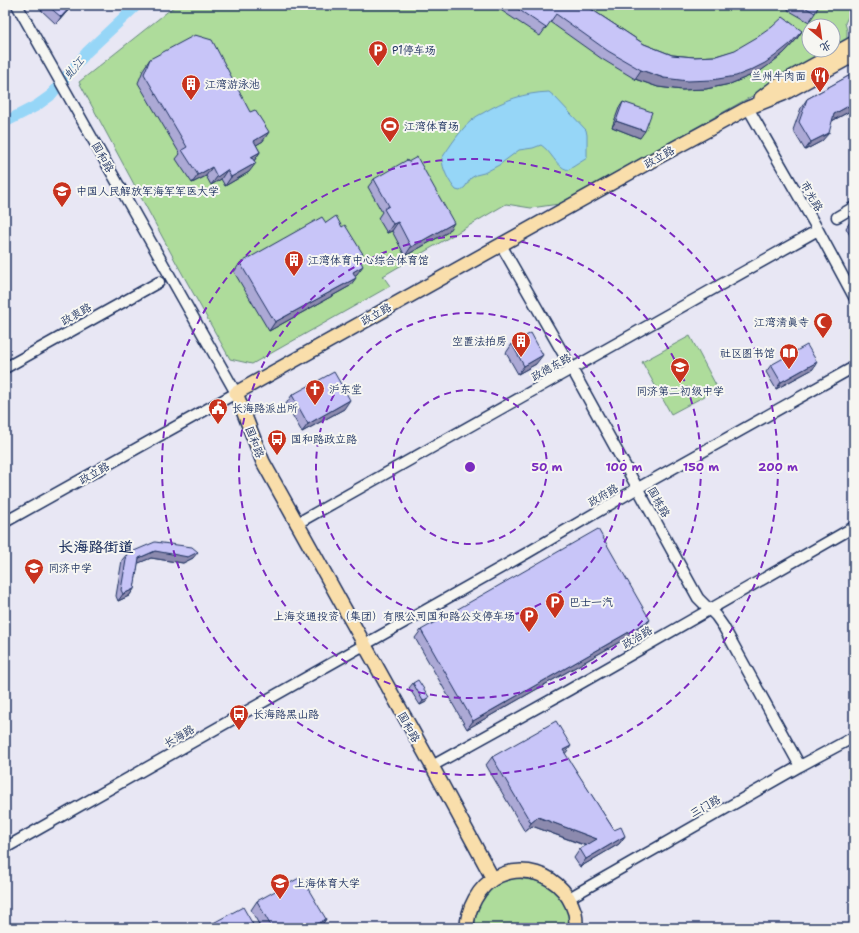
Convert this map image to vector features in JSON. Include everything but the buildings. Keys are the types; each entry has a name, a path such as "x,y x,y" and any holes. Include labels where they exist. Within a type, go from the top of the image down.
{"main road":[{"name":"政立路","path":"748,108 778,85 854,43"},
{"name":"政立路","path":"236,393 748,108 783,94 854,55"},
{"name":"国和路","path":"236,393 263,462 493,879"},
{"path":"467,928 470,908 479,892 493,879 516,871 529,871 541,874 552,880 561,888 569,898 575,914 576,928"}],"street":[{"name":"国和路","path":"18,5 236,393"},
{"name":"市光路","path":"748,108 818,230 854,297"},
{"path":"837,217 854,207"},
{"name":"政德东路","path":"296,524 818,230"},
{"name":"国栋路","path":"501,245 572,369 698,598 716,616 723,626 800,766"},
{"name":"政衷路","path":"5,368 160,282"},
{"name":"政府路","path":"364,645 527,553 638,488 854,367"},
{"name":"政立路","path":"5,522 236,393"},
{"name":"政治路","path":"432,766 569,690 854,527"},
{"name":"长海路","path":"5,848 364,645"},
{"name":"三门路","path":"569,898 800,766 854,737"}],"green space":[{"name":"江湾体育场","path":"176,5 854,5 845,23 847,30 847,43 841,46 841,18 801,18 801,58 820,58 559,204 531,208 506,204 383,276 390,286 252,364 230,359 79,82"},
{"path":"690,336 718,389 671,414 642,362"},
{"path":"515,878 539,881 557,892 565,903 570,928 475,928 478,908 489,891 500,883"}],"water":[{"path":"549,92 586,130 587,158 568,170 560,165 541,145 519,150 499,165 471,178 465,187 460,191 456,190 446,175 442,158 464,128 477,116 507,101 531,94"}],"waterway":[{"name":"虬江","path":"5,122 36,106 50,96 87,52 137,5"}],"place":[{"name":"P1停车场","path":"378,67"},
{"name":"兰州牛肉面","path":"820,93"},
{"name":"江湾游泳池","path":"191,101"},
{"name":"江湾体育场","path":"390,143"},
{"name":"中国人民解放军海军军医大学","path":"62,208"},
{"name":"江湾体育中心综合体育馆","path":"294,277"},
{"name":"江湾清真寺","path":"823,339"},
{"name":"空置法拍房","path":"521,358"},
{"name":"社区图书馆","path":"789,370"},
{"name":"同济第二初级中学","path":"680,384"},
{"name":"沪东堂","path":"315,406"},
{"name":"长海路派出所","path":"218,425"},
{"name":"国和路政立路","path":"277,456"},
{"name":"同济中学","path":"34,585"},
{"name":"巴士一汽","path":"555,619"},
{"name":"上海交通投资（集团）有限公司国和路公交停车场","path":"529,633"},
{"name":"长海路黑山路","path":"239,731"},
{"name":"上海体育大学","path":"280,900"}],"district":[{"name":"长海路街道","path":"96,547"}]}
